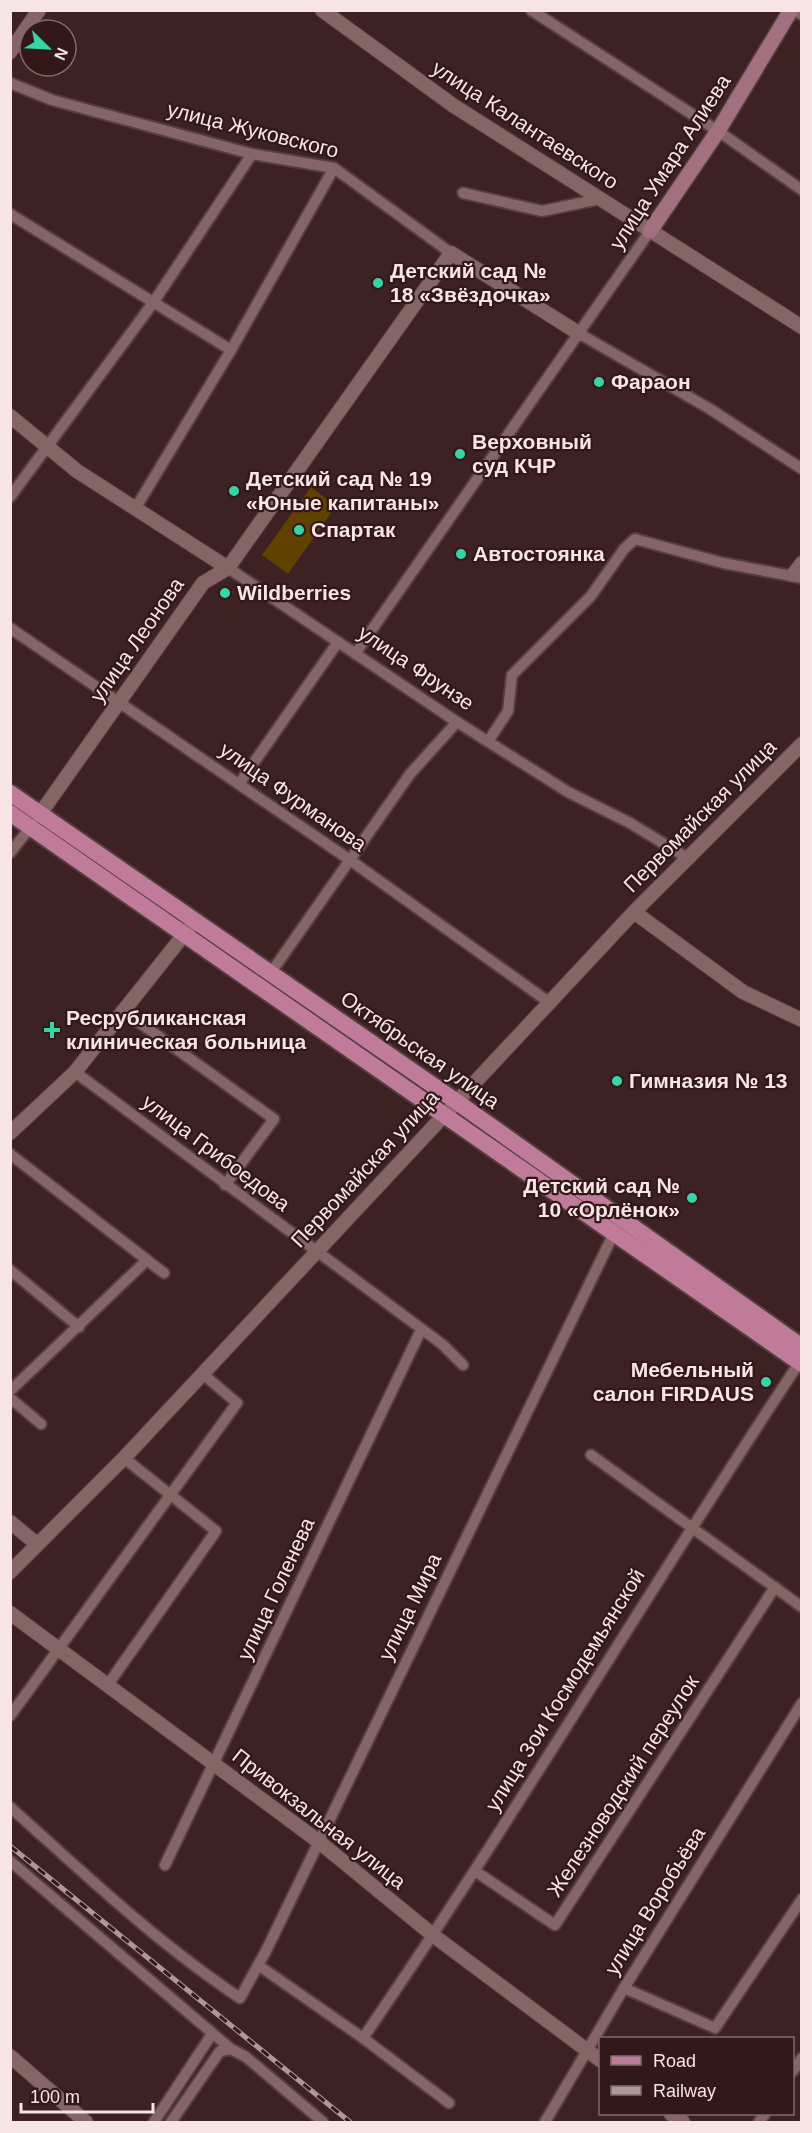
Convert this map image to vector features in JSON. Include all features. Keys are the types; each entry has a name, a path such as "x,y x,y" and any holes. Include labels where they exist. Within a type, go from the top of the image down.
{"main road":[{"name":"улица Умара Алиева","path":"650,231 718,130 792,10"},
{"name":"Октябрьская улица","path":"10,793 35,820 451,1108 801,1358"},
{"name":"Октябрьская улица","path":"10,813 35,820"},
{"name":"Октябрьская улица","path":"189,928 270,974 451,1108 614,1233 801,1358"}],"street":[{"path":"10,52 39,10"},
{"name":"улица Калантаевского","path":"322,10 370,48 454,106 801,327"},
{"path":"531,10 718,130 801,190"},
{"path":"792,10 801,15"},
{"name":"улица Жуковского","path":"10,83 52,100 252,154 334,168 451,253 580,334 710,409 801,469"},
{"path":"10,497 153,303 252,154"},
{"path":"135,509 231,350 334,168"},
{"path":"463,193 542,211 600,199"},
{"path":"10,214 231,350"},
{"name":"улица Умара Алиева","path":"355,654 650,231"},
{"name":"улица Леонова","path":"10,853 203,583 228,568 451,253"},
{"name":"улица Фрунзе","path":"10,416 77,471 228,568 457,722 568,792 630,824 689,859"},
{"path":"489,741 508,711 512,675 591,596 624,549 635,538 723,563 797,576 801,563"},
{"name":"улица Фурманова","path":"10,628 350,860 550,1003"},
{"path":"239,784 338,642"},
{"path":"270,974 410,774 457,722"},
{"name":"Первомайская улица","path":"10,1572 124,1458 634,912 801,744"},
{"path":"634,912 743,992 801,1020"},
{"path":"10,1133 75,1072 189,928"},
{"path":"122,1010 274,1119 225,1185"},
{"name":"улица Грибоедова","path":"75,1072 442,1344 463,1365"},
{"path":"10,1154 164,1273"},
{"name":"улица Мира","path":"10,1807 132,1917 205,1974 240,1998 614,1233"},
{"path":"10,1391 80,1327 147,1260"},
{"path":"10,1270 80,1327"},
{"name":"улица Голенева","path":"165,1865 421,1330"},
{"name":"улица Зои Космодемьянской","path":"363,2038 434,1936 691,1526 801,1358"},
{"path":"10,1716 237,1403 203,1374"},
{"path":"10,1398 41,1424"},
{"path":"591,1455 801,1607"},
{"path":"107,1686 216,1531 124,1458"},
{"path":"10,1522 37,1544"},
{"name":"Железноводский переулок","path":"475,1871 555,1925 775,1587"},
{"name":"Привокзальная улица","path":"10,1613 318,1841 434,1936 599,2059"},
{"name":"улица Воробьёва","path":"545,2122 624,1988 801,1703"},
{"path":"10,1861 141,1970 212,2034 246,2057 323,2122"},
{"path":"624,1988 715,2028 801,1899"},
{"path":"258,1965 363,2038 449,2103"},
{"path":"154,2122 212,2034"},
{"path":"171,2122 220,2051 231,2049"},
{"path":"10,2056 86,2122"}],"shaded area":[{"name":"Спартак","path":"311,487 336,506 288,574 262,555"}],"railway":[{"path":"10,1846 350,2122"}],"place":[{"name":"Детский сад № 18 «Звёздочка»","path":"378,283"},
{"name":"Фараон","path":"599,382"},
{"name":"Верховный суд КЧР","path":"460,454"},
{"name":"Детский сад № 19 «Юные капитаны»","path":"234,491"},
{"name":"Спартак","path":"299,530"},
{"name":"Автостоянка","path":"461,554"},
{"name":"Wildberries","path":"225,593"},
{"name":"Ресрубликанская клиническая больница","path":"52,1030"},
{"name":"Гимназия № 13","path":"617,1081"},
{"name":"Детский сад № 10 «Орлёнок»","path":"692,1198"},
{"name":"Мебельный салон FIRDAUS","path":"766,1382"}]}
